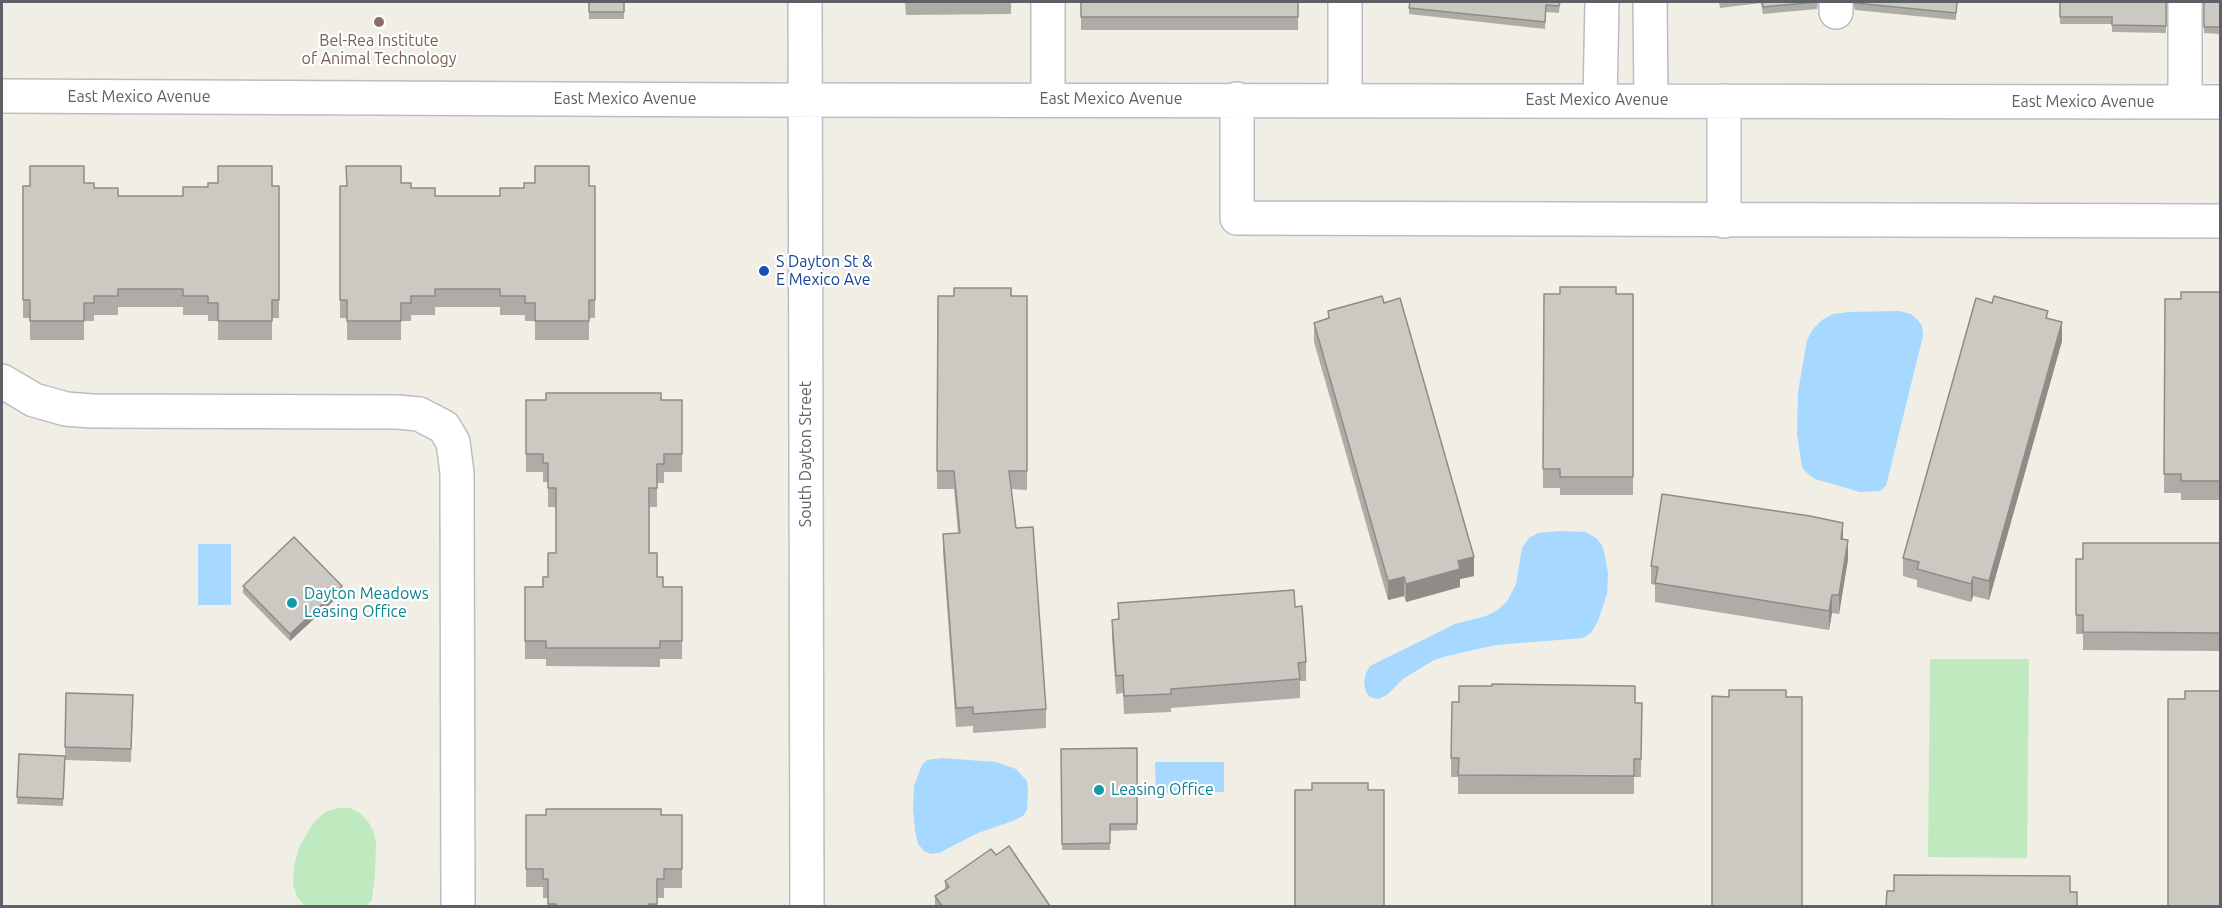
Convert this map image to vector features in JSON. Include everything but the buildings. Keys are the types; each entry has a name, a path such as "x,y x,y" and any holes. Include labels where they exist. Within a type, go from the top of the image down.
{"street":[{"name":"South Dayton Street","path":"805,2 807,906"},
{"path":"1048,2 1048,100"},
{"path":"1345,2 1345,100"},
{"path":"1600,100 1602,2"},
{"path":"1650,2 1651,101"},
{"path":"2185,102 2186,2"},
{"name":"East Mexico Avenue","path":"2,96 805,100 2220,102"},
{"path":"1237,99 1237,218 2220,220"},
{"path":"1724,101 1724,220"},
{"path":"2,381 34,400 66,409 398,412 419,414 444,427 453,442 457,473 458,906"}],"green space":[{"path":"1930,659 2029,659 2027,858 1928,857"},
{"path":"338,808 350,808 360,813 373,831 376,841 372,900 367,906 304,905 297,897 293,884 299,847 314,822 325,812"}],"water":[{"path":"1899,311 1911,314 1917,319 1922,326 1923,336 1886,486 1880,491 1860,492 1815,479 1802,467 1797,434 1798,392 1807,340 1822,320 1833,314"},
{"path":"1586,532 1602,545 1608,573 1607,594 1598,621 1591,633 1583,638 1496,645 1447,656 1434,660 1403,679 1387,695 1378,699 1370,697 1364,683 1370,666 1455,624 1486,616 1498,610 1508,600 1516,584 1522,548 1529,538 1538,533"},
{"path":"198,544 231,544 231,605 198,605"},
{"path":"942,758 996,762 1016,769 1027,781 1027,810 1023,816 1013,821 978,833 939,853 931,854 924,851 918,844 915,831 914,786 922,765 927,760"},
{"path":"1155,762 1224,762 1224,792 1156,793"}],"place":[{"name":"Bel-Rea Institute of Animal Technology","path":"379,22"},
{"name":"S Dayton St & E Mexico Ave","path":"764,271"},
{"name":"Dayton Meadows Leasing Office","path":"292,603"},
{"name":"Leasing Office","path":"1099,790"}]}
